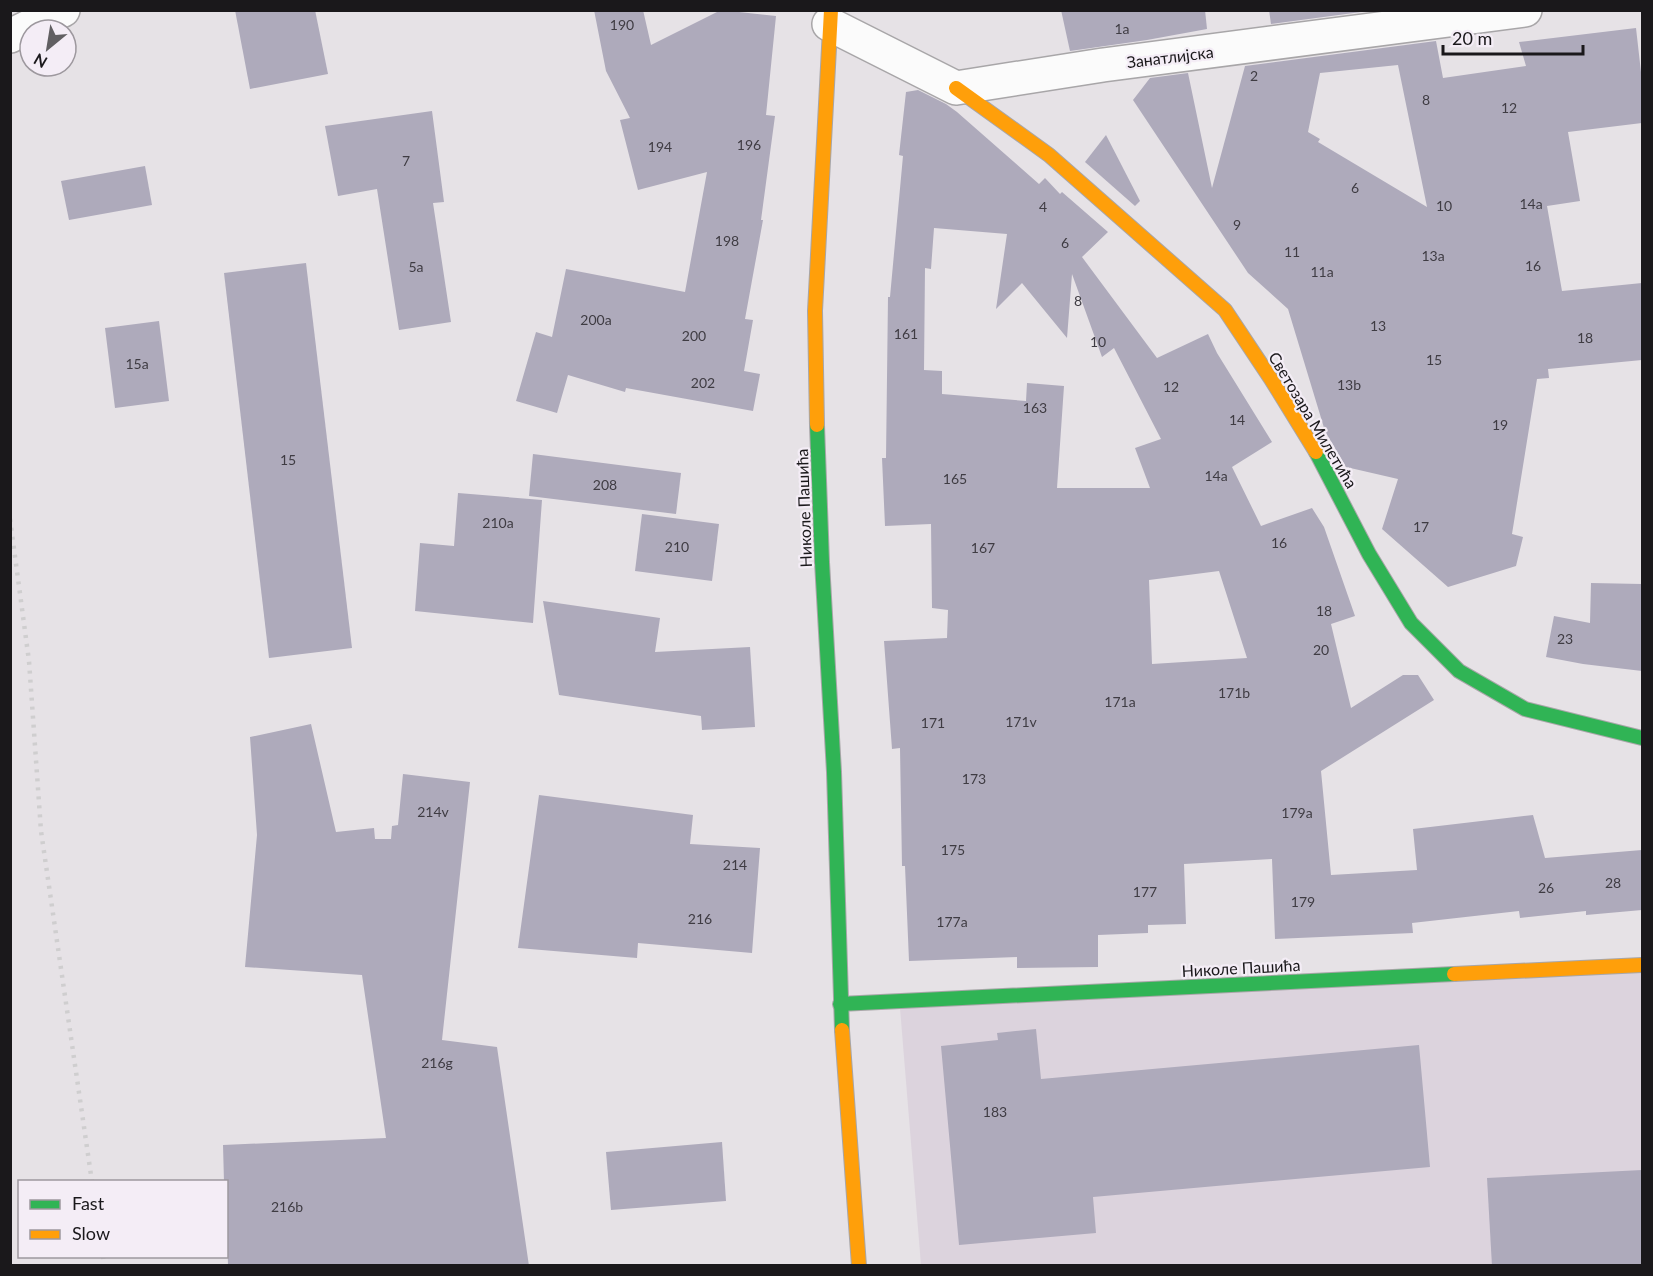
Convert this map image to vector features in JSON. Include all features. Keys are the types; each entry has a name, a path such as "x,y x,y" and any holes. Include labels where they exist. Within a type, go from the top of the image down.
{"street":[{"path":"10,36 63,10"},
{"name":"Занатлијска","path":"956,88 1103,65 1525,10"},
{"path":"830,17 956,88"},
{"name":"Николе Пашића","path":"830,17 815,311 818,448 834,772 840,1004 859,1266"},
{"name":"Светозара Милетића","path":"956,88 1049,155 1225,310 1271,378 1322,461 1370,554 1411,623 1459,671 1525,709 1642,738"},
{"name":"Николе Пашића","path":"840,1004 1642,965"}],"shaded area":[{"path":"1642,971 1642,1265 921,1265 900,1008"}],"building":[{"path":"235,10 315,10 328,74 250,89"},
{"path":"594,10 643,10 651,45 721,10 776,16 766,115 775,116 761,220 763,220 745,319 753,320 744,371 760,374 753,411 626,388 625,392 568,375 557,413 516,401 536,332 552,337 566,269 685,292 707,172 638,190 620,120 630,118 606,71"},
{"path":"1061,10 1205,10 1207,29 1070,51"},
{"path":"1269,10 1376,10 1271,24"},
{"path":"1636,28 1642,81 1642,123 1568,132 1580,201 1547,206 1562,291 1642,283 1642,360 1548,369 1549,378 1537,379 1512,534 1523,537 1516,566 1448,587 1382,529 1398,479 1346,467 1325,431 1288,309 1248,273 1133,100 1150,78 1188,73 1212,188 1245,66 1436,41 1443,78 1526,66 1519,42","holes":["1398,65 1427,207 1318,142 1320,139 1308,132 1320,73"]},
{"path":"918,90 946,104 1039,184 1045,178 1060,194 1062,192 1108,232 1082,257 1157,358 1208,334 1217,353 1272,442 1232,467 1261,526 1312,508 1324,527 1355,616 1331,624 1351,708 1403,675 1418,675 1434,700 1321,771 1331,875 1417,870 1413,829 1533,815 1545,858 1642,850 1642,910 1586,915 1586,911 1520,918 1519,911 1412,923 1413,933 1275,939 1272,859 1184,864 1186,924 1148,925 1148,933 1098,935 1098,967 1017,968 1017,957 909,961 905,866 902,866 900,748 892,749 884,641 947,638 948,610 932,608 931,524 885,526 882,458 886,458 888,297 890,297 903,156 899,155 906,92","holes":["934,228 1007,234 996,309 1022,283 1067,338 1072,274 1102,357 1114,348 1161,439 1135,448 1150,488 1057,488 1064,386 1027,383 1026,401 942,394 942,371 924,370 925,268 931,269","1219,571 1247,658 1152,664 1149,580"]},
{"path":"432,111 444,202 433,203 451,322 399,330 377,189 338,196 325,126"},
{"path":"1106,135 1140,201 1135,206 1085,162"},
{"path":"145,166 152,205 69,220 61,181"},
{"path":"306,263 352,648 269,658 224,273"},
{"path":"159,321 169,401 115,408 105,328"},
{"path":"533,454 681,473 676,514 529,496"},
{"path":"458,493 542,500 533,623 415,611 420,543 454,546"},
{"path":"642,514 719,524 712,581 635,571"},
{"path":"1591,583 1642,584 1642,671 1546,657 1554,616 1590,623"},
{"path":"543,601 660,618 655,652 750,647 755,727 702,730 701,716 559,695"},
{"path":"311,724 336,832 374,828 375,839 391,839 392,826 398,825 403,774 470,782 442,1040 497,1047 529,1266 228,1266 228,1180 224,1180 223,1145 386,1138 362,975 245,967 257,835 250,737"},
{"path":"539,795 693,815 690,844 760,848 752,953 638,943 637,958 518,948"},
{"path":"1036,1029 1041,1079 1419,1045 1430,1167 1093,1197 1096,1233 959,1245 941,1046 998,1040 997,1033"},
{"path":"722,1142 726,1201 611,1210 606,1152"},
{"path":"1642,1170 1642,1266 1492,1266 1487,1178"}],"railway":[{"path":"10,519 29,661 41,831 92,1180"},
{"path":"103,1258 104,1266"}],"traffic: fast":[{"path":"817,425 834,772 842,1030"},
{"path":"1316,452 1369,554 1411,623 1459,671 1525,709 1642,738"},
{"path":"840,1004 1454,974"}],"traffic: slow":[{"path":"817,425 815,311 831,10"},
{"path":"956,88 1049,155 1225,310 1316,452"},
{"path":"1454,974 1642,965"},
{"path":"842,1030 859,1266"}]}
